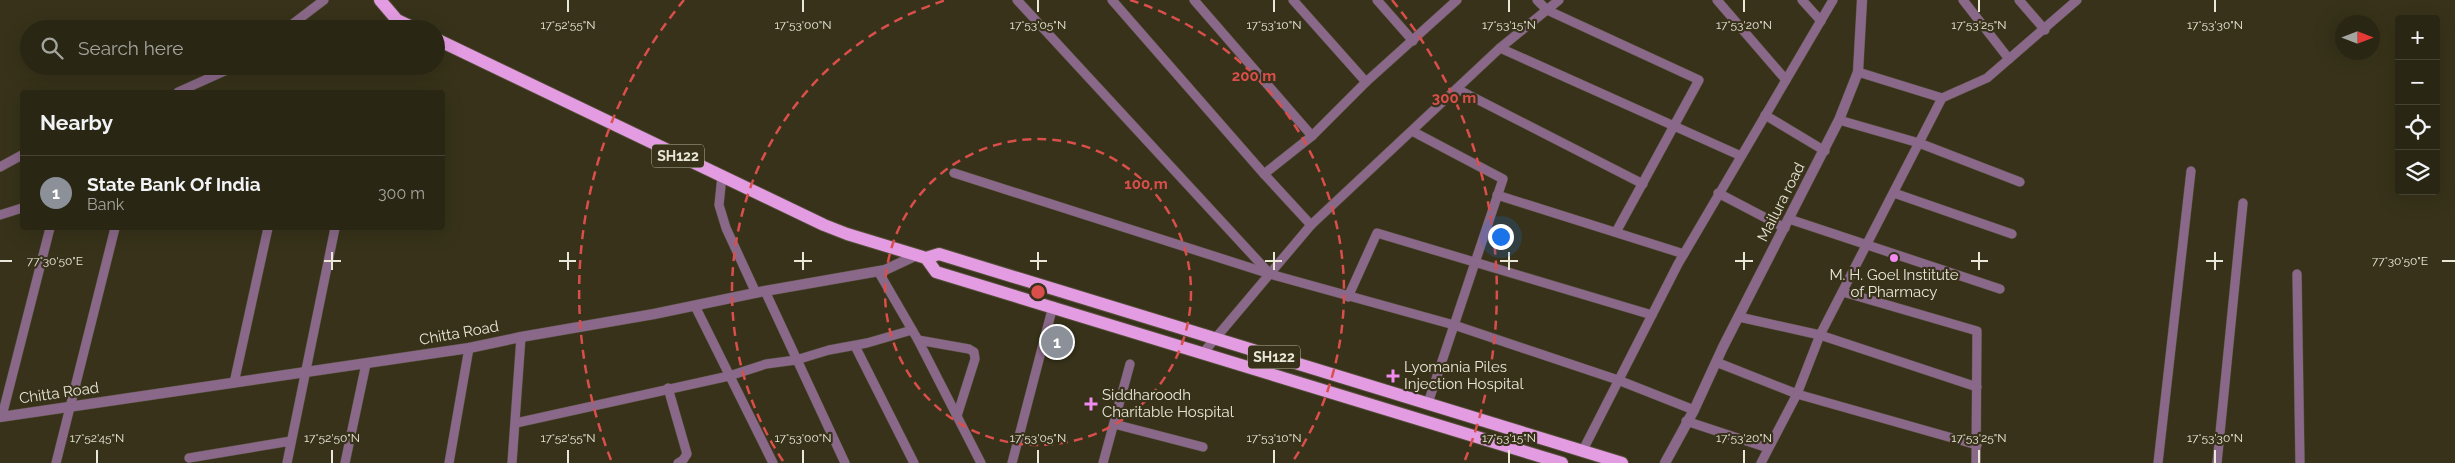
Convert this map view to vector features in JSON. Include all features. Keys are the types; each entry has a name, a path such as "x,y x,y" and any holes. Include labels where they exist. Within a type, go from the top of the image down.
{"main road":[{"path":"380,0 397,20"},
{"name":"SH122","path":"445,43 840,231 921,256 939,254 1622,463"},
{"path":"921,256 936,272 1053,306 1562,463"}],"street":[{"path":"298,20 324,0"},
{"path":"1017,0 1270,274"},
{"path":"1194,0 1312,136"},
{"path":"1293,0 1366,82"},
{"path":"1377,0 1413,41"},
{"path":"1537,0 1547,10 1699,80 1616,232"},
{"path":"1203,353 1217,339 1312,225 1500,48 1559,0"},
{"path":"1717,0 1786,80"},
{"path":"1802,0 1820,21"},
{"path":"1583,450 1684,254 1718,193 1833,0"},
{"name":"Mailura road","path":"1666,463 1686,421 1694,410 1738,317 1840,120 1858,72 1862,0"},
{"path":"1963,0 2008,59"},
{"path":"2019,0 2045,30"},
{"path":"1761,463 1797,394 1820,335 1942,98 1987,78 2045,30 2077,0"},
{"path":"1114,1 1264,174 1312,225"},
{"path":"1264,174 1312,136 1366,82 1413,41 1453,1"},
{"path":"1500,48 1741,156"},
{"path":"1858,72 1942,98"},
{"path":"182,90 216,75"},
{"path":"1457,89 1643,184"},
{"path":"1765,115 1825,151"},
{"path":"1840,120 1920,143 2020,182"},
{"path":"1412,131 1502,179 1428,404"},
{"path":"0,167 20,156"},
{"path":"2158,463 2191,171"},
{"path":"954,173 1270,274 1454,326 1618,380 1694,410"},
{"path":"722,176 719,205 726,228 796,360 845,463"},
{"path":"1718,193 1787,224 1867,246 2000,289"},
{"path":"1894,193 2012,234"},
{"path":"1497,195 1684,254"},
{"path":"2218,463 2243,203"},
{"path":"0,215 20,209"},
{"path":"1,416 49,230"},
{"path":"56,463 72,406 115,230"},
{"path":"234,383 268,230"},
{"path":"288,463 335,230"},
{"path":"1348,297 1376,233 1652,315"},
{"name":"Chitta Road","path":"1,416 469,348 891,269 921,256"},
{"path":"878,271 918,340 981,463"},
{"path":"2296,274 2300,463"},
{"path":"1842,292 1977,332 1976,463"},
{"path":"695,306 773,463"},
{"path":"1012,463 1053,306"},
{"path":"1738,317 1820,335 1976,387"},
{"path":"516,423 729,376 766,364 796,360 912,330"},
{"path":"512,463 521,337"},
{"path":"918,340 969,349 974,352 975,358 958,416"},
{"path":"855,346 914,463"},
{"path":"449,463 469,348"},
{"path":"1716,362 1797,394 1977,445"},
{"path":"345,463 366,364"},
{"path":"1103,463 1130,364"},
{"path":"668,388 687,454 678,463"},
{"path":"1686,421 1768,448"},
{"path":"1114,424 1203,447"},
{"path":"189,458 291,441"}],"place":[{"name":"M. H. Goel Institute of Pharmacy","path":"1894,258"},
{"name":"State Bank Of India","path":"1057,342"},
{"name":"Lyomania Piles Injection Hospital","path":"1393,376"},
{"name":"Siddharoodh Charitable Hospital","path":"1091,404"}]}
